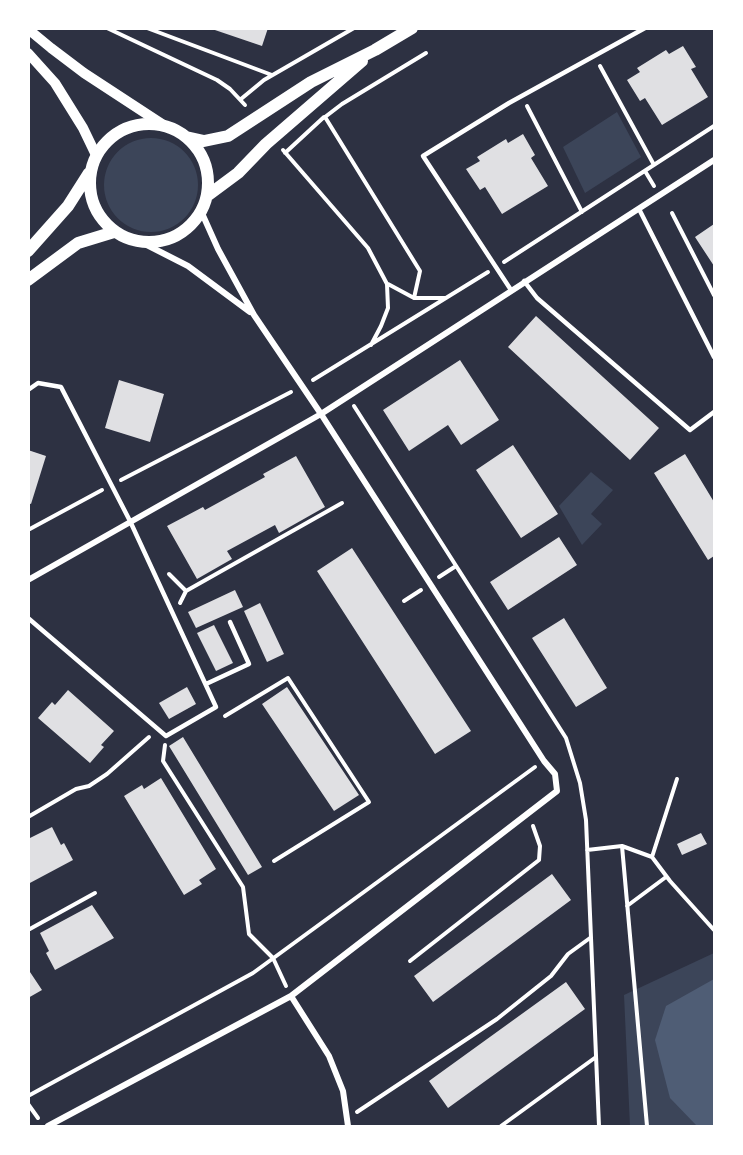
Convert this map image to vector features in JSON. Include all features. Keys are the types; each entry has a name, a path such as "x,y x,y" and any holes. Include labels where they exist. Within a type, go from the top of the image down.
{"main road":[{"path":"186,137 198,149 205,164 208,180 207,196 192,224 180,233 164,240 139,241 114,232 100,219 92,202 89,183 96,155 108,140 125,129 145,124 165,126 186,137 204,141 228,136 311,82 375,51 412,28"},
{"path":"207,196 238,173 266,144 375,51"},
{"path":"28,251 68,206 91,170"},
{"path":"28,280 78,243 114,232"}],"street":[{"path":"28,29 84,73 165,126"},
{"path":"28,53 55,83 83,128 96,155"},
{"path":"28,580 321,414 714,160"},
{"path":"46,1126 291,996 557,791 555,774 254,315 218,249 201,211"},
{"path":"139,241 188,266 254,315"},
{"path":"291,996 329,1056 343,1091 348,1126"}],"lane":[{"path":"511,290 423,156 645,28"},
{"path":"639,209 714,357"},
{"path":"524,281 537,298 690,430 714,412"},
{"path":"28,390 38,383 61,387 130,521 216,707 166,736 28,618"},
{"path":"206,684 249,664 230,622"}],"path":[{"path":"107,28 217,80 241,99 245,105"},
{"path":"147,28 272,75"},
{"path":"241,99 272,75 354,28"},
{"path":"285,153 342,104 426,53"},
{"path":"594,56 654,165"},
{"path":"522,97 582,212"},
{"path":"325,117 420,271 414,298"},
{"path":"28,530 302,386 447,298 714,126"},
{"path":"278,145 368,249 387,284 388,308 371,345"},
{"path":"672,213 714,295"},
{"path":"387,284 414,298 447,298"},
{"path":"186,591 342,503"},
{"path":"213,708 222,717 288,678 369,802 274,861"},
{"path":"28,817 76,789 89,786 107,774 158,729"},
{"path":"166,736 163,760 243,887 249,934 273,958 291,996"},
{"path":"28,1096 253,973 544,760"},
{"path":"652,857 677,779"},
{"path":"410,961 539,860 540,846 529,813"},
{"path":"622,846 646,1126"},
{"path":"587,850 622,846 652,857 670,882 714,930"},
{"path":"627,906 666,877"},
{"path":"28,930 95,893"},
{"path":"347,1119 497,1018 551,976 568,954 591,938"},
{"path":"501,1126 597,1056"},
{"path":"28,1104 46,1126"}],"shaded area":[{"path":"617,112 641,157 585,193 563,147"},
{"path":"151,138 169,142 184,152 194,167 198,185 194,203 184,218 169,228 151,232 133,228 118,218 108,203 104,185 108,167 118,152 133,142"},
{"path":"591,472 613,490 591,514 602,524 582,545 559,506"},
{"path":"714,953 714,1126 630,1126 624,995"},
{"path":"714,979 714,1126 697,1126 670,1098 655,1040 666,1006"}],"building":[{"path":"209,28 268,28 262,46"},
{"path":"683,46 696,67 691,69 708,97 662,125 645,98 640,101 627,80 640,72 637,68 666,50 669,54"},
{"path":"523,134 535,155 531,158 548,186 502,214 485,187 480,190 466,169 480,161 477,157 506,139 508,143"},
{"path":"714,224 714,266 695,237"},
{"path":"536,316 659,428 630,460 508,347"},
{"path":"460,360 499,420 461,445 448,425 409,451 383,410"},
{"path":"119,380 164,394 150,442 105,428"},
{"path":"513,445 558,514 521,538 476,470"},
{"path":"28,450 46,456 31,504 28,503"},
{"path":"685,454 714,502 714,556 708,560 654,473"},
{"path":"296,456 325,507 279,533 275,525 227,551 232,559 197,579 167,526 203,507 205,510 265,477 263,474"},
{"path":"559,537 577,565 508,610 490,582"},
{"path":"352,548 471,731 435,754 317,571"},
{"path":"235,590 243,607 196,628 188,612"},
{"path":"260,603 284,654 267,662 244,611"},
{"path":"564,618 607,688 576,707 532,638"},
{"path":"214,625 233,663 216,671 197,633"},
{"path":"187,687 196,704 169,719 159,703"},
{"path":"287,687 359,795 334,811 262,704"},
{"path":"68,690 114,731 101,745 104,747 90,763 38,718 52,702 55,705"},
{"path":"183,737 262,867 248,875 169,746"},
{"path":"161,778 216,869 199,880 202,884 184,895 124,796 142,785 144,789"},
{"path":"52,827 61,845 64,843 73,860 28,884 28,839"},
{"path":"701,833 707,844 682,855 677,844"},
{"path":"552,874 571,900 433,1002 414,976"},
{"path":"92,905 114,938 55,970 46,953 49,951 40,933"},
{"path":"28,969 42,990 28,998"},
{"path":"566,982 585,1009 448,1108 429,1081"}]}
